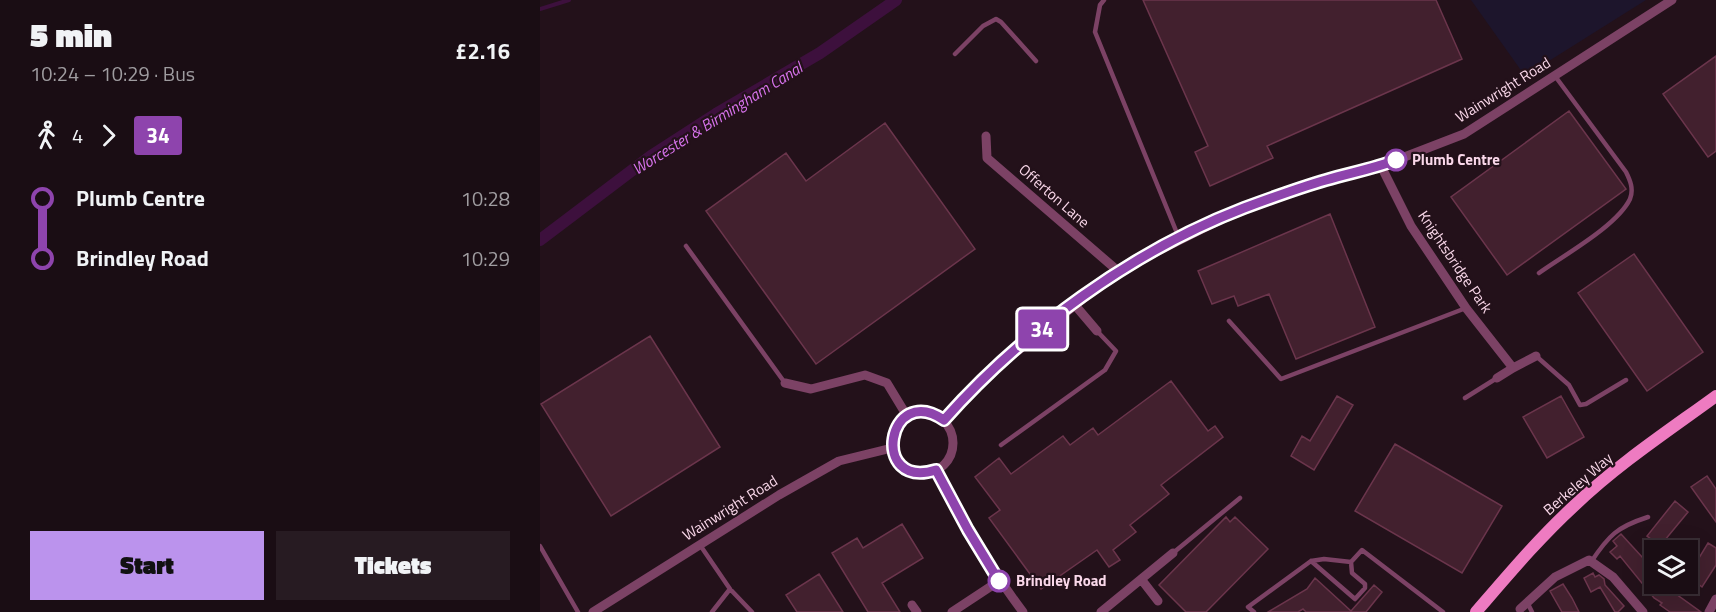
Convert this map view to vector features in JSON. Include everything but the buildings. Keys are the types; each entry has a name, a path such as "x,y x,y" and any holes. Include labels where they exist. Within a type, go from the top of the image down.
{"main road":[{"name":"Berkeley Way","path":"1476,612 1546,532 1576,503 1623,464 1716,396"}],"street":[{"name":"Wainwright Road","path":"944,420 976,384 1118,271 1179,238 1252,205 1326,180 1381,166 1464,134 1672,0"},
{"name":"Offerton Lane","path":"986,136 987,158 1118,271"},
{"name":"Knightsbridge Park","path":"1381,166 1411,226 1466,308 1513,368"},
{"path":"1074,304 1097,331"},
{"path":"1497,378 1536,356"},
{"path":"785,383 811,389 865,375 887,383 908,416"},
{"path":"927,412 944,420 953,438 953,447 950,457 936,470 918,473 900,465 892,448 895,429 908,416 927,412"},
{"name":"Wainwright Road","path":"593,612 838,461 892,448"},
{"path":"936,470 999,581 1023,612"},
{"path":"1101,612 1173,552"},
{"path":"1524,605 1555,577 1588,560 1614,577 1644,612"},
{"path":"1141,579 1158,602"},
{"path":"952,612 999,581"},
{"path":"1709,612 1716,599"}],"lane":[{"path":"1104,0 1100,5 1095,32 1179,238"},
{"path":"955,54 983,26 996,19 1036,62"},
{"path":"1539,273 1612,220 1630,197 1631,184 1626,172 1555,76"},
{"path":"686,246 785,383"},
{"path":"1229,321 1281,379 1466,308"},
{"path":"1001,445 1105,370 1116,351 1097,331"},
{"path":"1536,356 1569,385 1580,405 1586,404 1626,381"},
{"path":"1465,398 1497,378"},
{"path":"1173,552 1240,498"},
{"path":"1591,562 1607,538 1622,526 1648,517"},
{"path":"700,545 730,589 753,612"},
{"path":"540,546 578,612"},
{"path":"1311,561 1354,599 1365,588 1365,584 1352,573 1351,562 1362,550 1443,612"},
{"path":"1254,612 1248,607 1311,561 1324,559 1351,562"},
{"path":"712,612 730,589"},
{"path":"1524,605 1532,612"}],"shaded area":[{"path":"1471,0 1646,0 1525,76"}],"waterway":[{"path":"540,9 569,0"},
{"name":"Worcester & Birmingham Canal","path":"540,240 651,156 716,114 820,53 896,0"}],"bus line":[{"name":"34","path":"999,581 936,470 918,473 908,470 900,465 895,457 892,438 900,421 917,412 927,412 944,420 976,384 1074,304 1118,271 1179,238 1242,209 1326,180 1396,160"}],"place":[{"name":"Plumb Centre","path":"1396,160"},
{"name":"Brindley Road","path":"999,581"}]}
